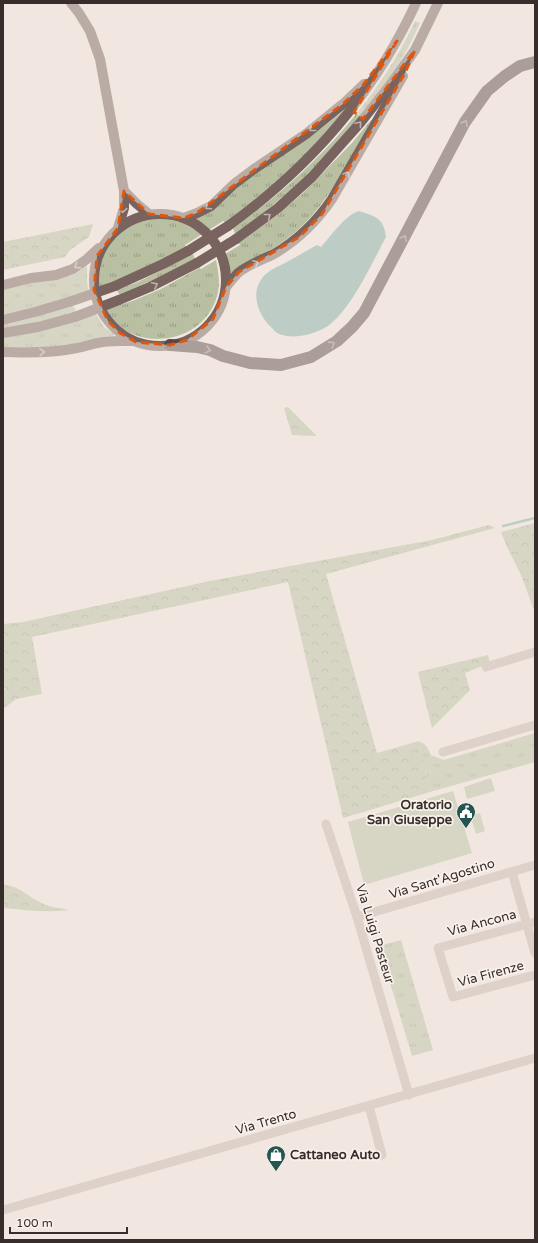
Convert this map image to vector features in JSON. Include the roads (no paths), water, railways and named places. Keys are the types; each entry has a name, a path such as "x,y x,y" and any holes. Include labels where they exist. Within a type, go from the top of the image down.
{"highway":[{"path":"170,345 197,347 250,363 282,365 311,357 337,341 364,313 465,122 487,91 520,66 535,62"}],"main road":[{"path":"71,3 90,30 100,59 124,190 124,208 118,228"},
{"path":"3,320 69,302 115,286 163,264 188,251 228,226 269,195 317,149 350,112 375,78 397,41 416,3"},
{"path":"226,287 239,272 274,253 299,237 322,214 405,73 438,3"},
{"path":"184,218 211,206 244,177 306,134 343,104 363,85 397,41"},
{"path":"3,333 38,327 75,317 150,288 236,239 278,208 312,177 361,122 415,50"},
{"path":"124,190 149,214"},
{"path":"3,285 30,278 56,275 73,270 87,259 118,228 133,219 149,214 167,214 184,218 199,226 211,238 220,253 225,269 226,287 222,304 213,319 201,331 187,340 170,345 153,346 136,342 116,340 56,351 26,353 3,352"},
{"path":"106,241 98,256 93,273 94,290 99,307 108,322 120,333 136,342"}],"street":[{"path":"486,666 535,652"},
{"path":"442,752 535,725"},
{"name":"Via Luigi Pasteur","path":"326,824 357,917 398,1053 409,1095"},
{"name":"Via Sant'Agostino","path":"357,917 535,865"},
{"path":"512,872 531,924 535,953"},
{"name":"Via Ancona","path":"453,997 438,948 531,924"},
{"name":"Via Firenze","path":"453,997 535,975"},
{"name":"Via Trento","path":"3,1210 535,1058"},
{"path":"369,1106 382,1155"}],"water":[{"path":"359,211 370,214 378,219 383,226 386,237 353,297 337,318 323,329 311,334 298,336 285,336 276,332 267,323 257,304 257,290 263,277 273,269 317,245 321,247 343,221"}],"waterway":[{"path":"503,526 535,518"}],"place":[{"name":"Oratorio San Giuseppe","path":"466,829"},
{"name":"Cattaneo Auto","path":"276,1172"}]}
